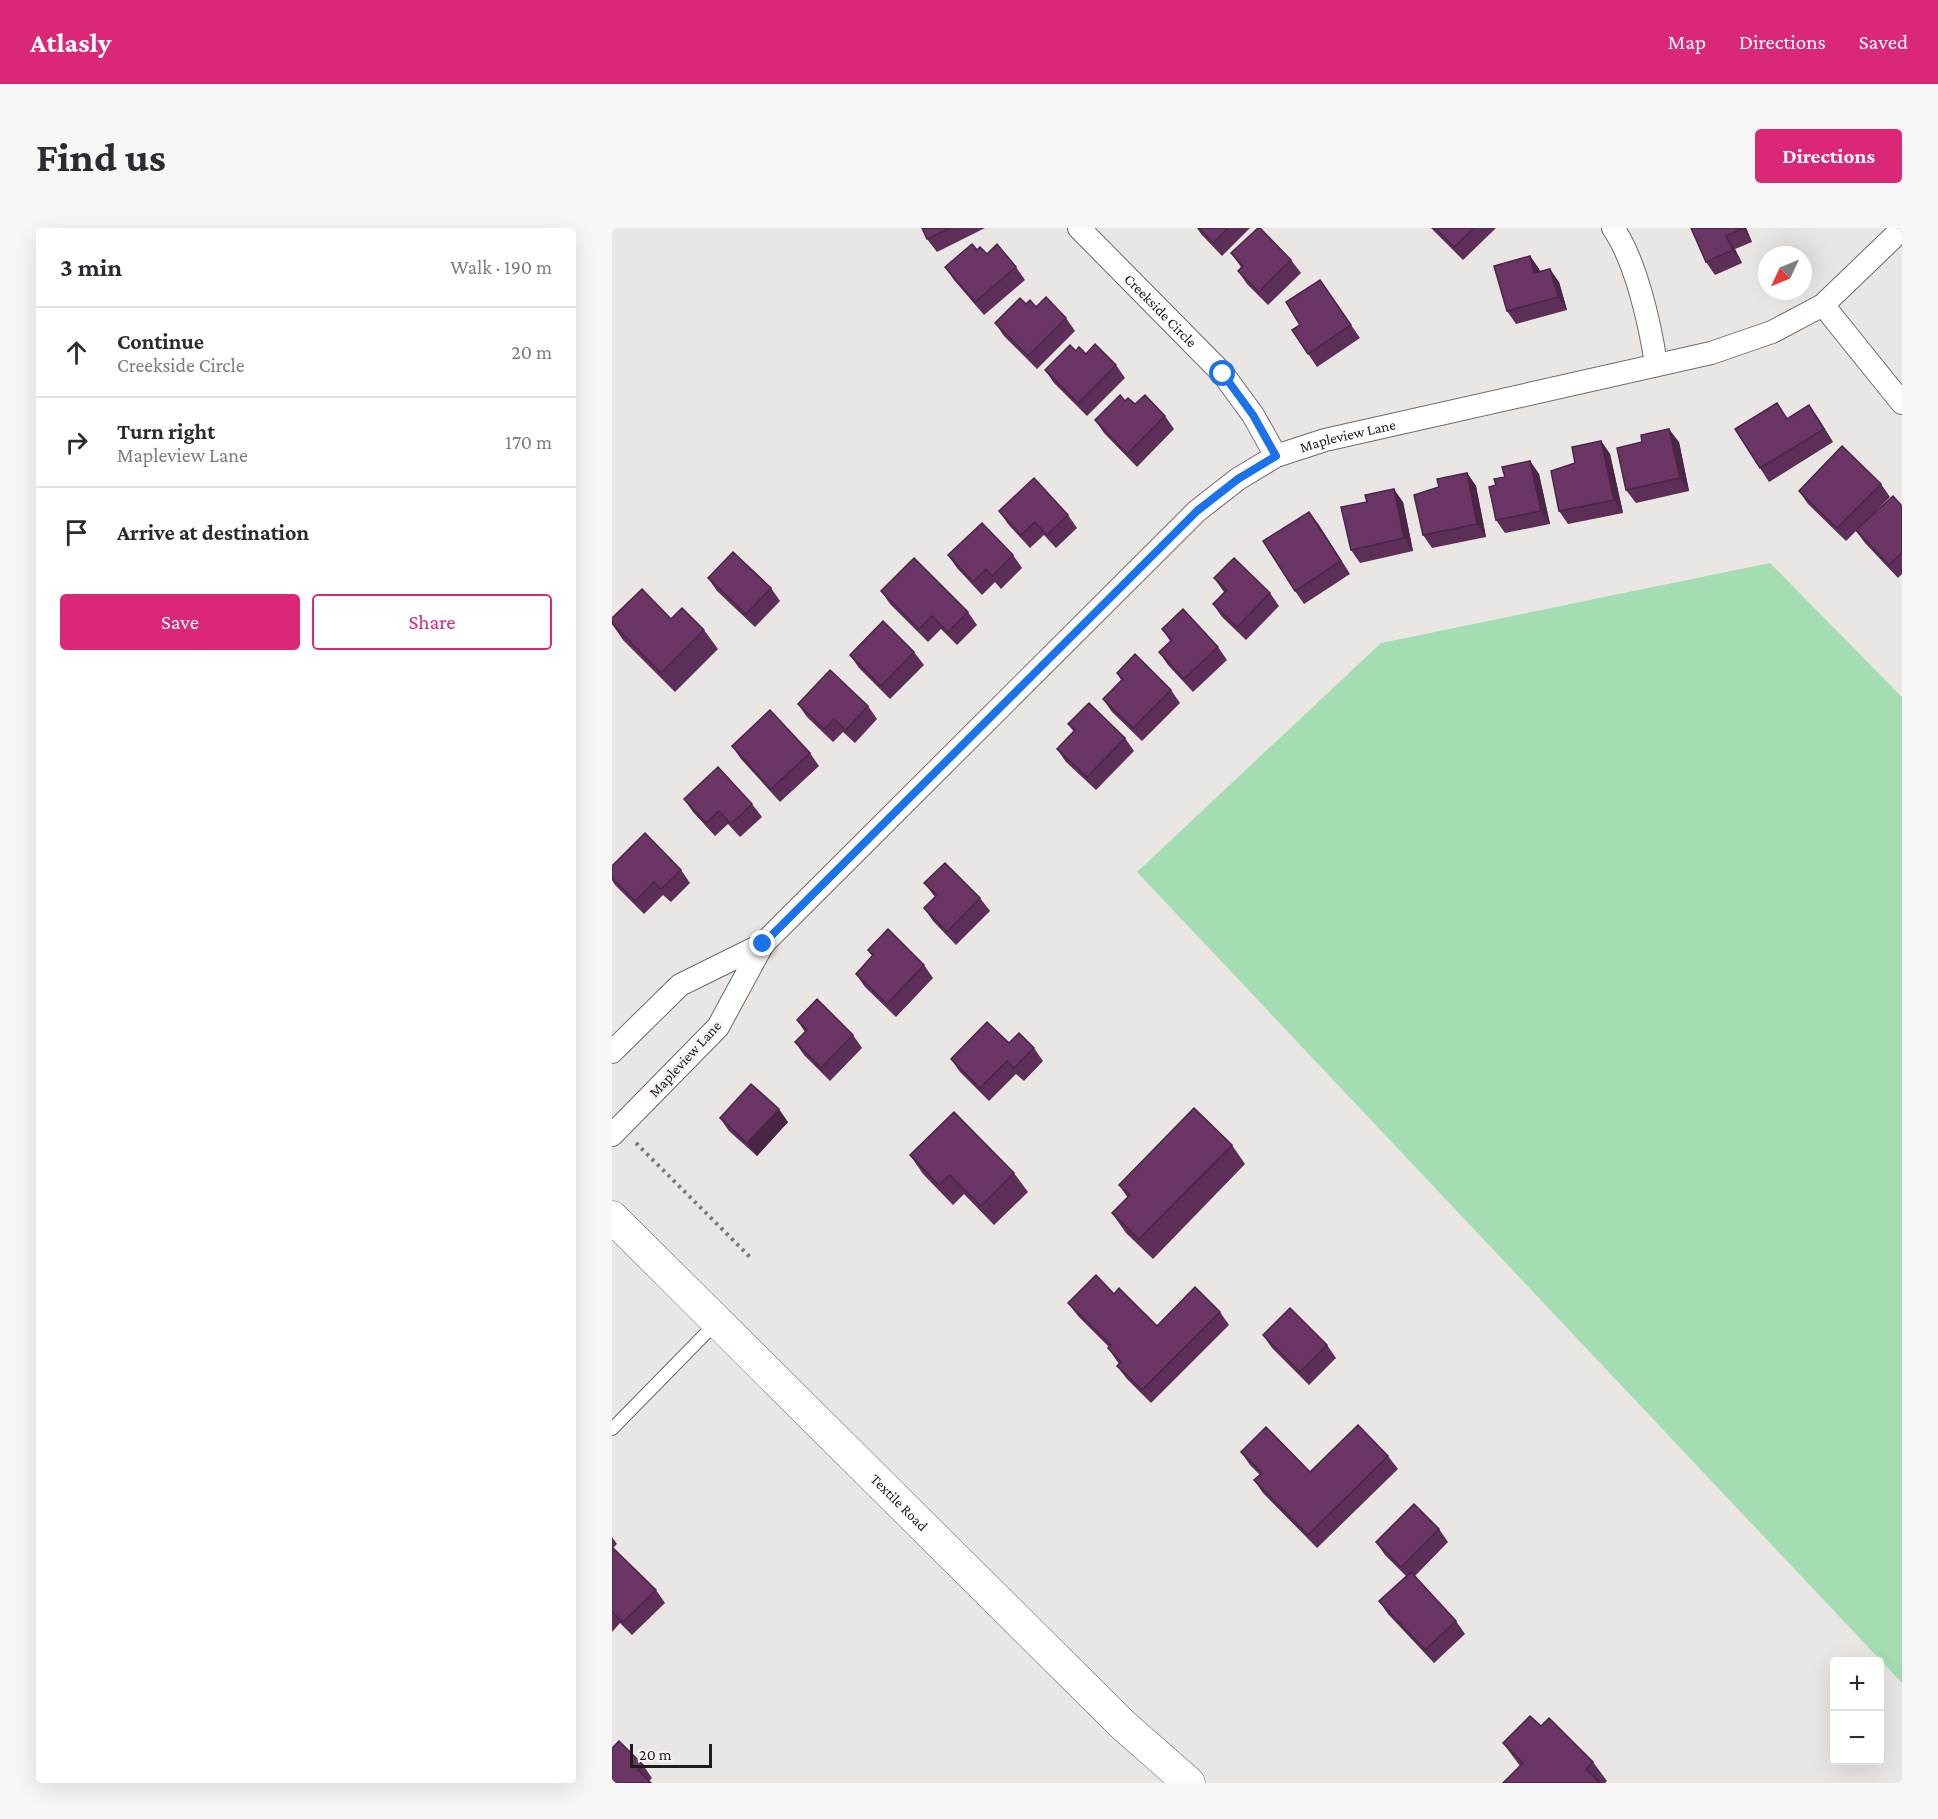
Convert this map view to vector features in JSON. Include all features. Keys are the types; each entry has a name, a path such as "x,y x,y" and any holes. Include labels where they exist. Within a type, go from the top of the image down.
{"main road":[{"name":"Textile Road","path":"612,1217 1123,1725 1190,1783"}],"street":[{"name":"Creekside Circle","path":"1079,228 1223,374 1253,415 1276,456"},
{"path":"1613,228 1620,238 1640,291 1651,332 1656,364"},
{"name":"Mapleview Lane","path":"616,1131 718,1027 763,944 1197,511 1238,479 1276,456 1325,440 1711,353 1762,335 1823,304 1902,229"},
{"path":"1823,304 1902,403"},
{"name":"Mapleview Lane","path":"612,1052 680,985 763,944"}],"lane":[{"path":"612,1429 717,1322"}],"path":[{"path":"616,1131 752,1259"}],"green space":[{"path":"1770,563 1902,697 1902,1683 1884,1664 1884,1657 1877,1657 1137,872 1381,643"}],"building":[{"path":"922,228 950,228 927,239"},
{"path":"1199,228 1228,228 1213,243"},
{"path":"1258,228 1291,260 1259,292 1238,271 1243,266 1231,253"},
{"path":"1435,228 1474,228 1454,247"},
{"path":"1691,228 1743,228 1726,236 1733,250 1706,262"},
{"path":"972,244 977,250 980,247 987,254 997,244 1016,267 975,302 945,267"},
{"path":"1530,256 1534,273 1550,269 1558,297 1507,311 1494,266"},
{"path":"1320,280 1351,325 1308,354 1292,330 1300,325 1286,302"},
{"path":"1046,297 1066,318 1028,356 995,323 1020,298 1026,304 1030,300 1036,307"},
{"path":"1095,344 1116,365 1078,403 1045,370 1070,345 1076,351 1079,347 1086,354"},
{"path":"1120,395 1125,401 1128,398 1135,404 1145,395 1165,416 1127,454 1095,420"},
{"path":"1777,403 1787,419 1809,405 1824,429 1760,468 1735,429"},
{"path":"1669,429 1680,478 1626,490 1617,448 1642,442 1641,435"},
{"path":"1601,441 1614,500 1559,511 1551,471 1575,463 1572,447"},
{"path":"1842,446 1881,484 1837,528 1799,491"},
{"path":"1530,461 1541,511 1496,520 1489,487 1496,485 1494,479 1505,477 1502,467"},
{"path":"1467,473 1477,524 1423,535 1414,495 1439,487 1437,479"},
{"path":"1034,478 1068,515 1047,535 1035,522 1021,535 999,511"},
{"path":"1394,489 1404,538 1351,550 1341,507 1367,502 1365,495"},
{"path":"1893,496 1902,506 1902,553 1889,565 1856,530"},
{"path":"1309,512 1341,561 1295,591 1263,541"},
{"path":"982,523 1013,555 992,576 986,569 973,582 948,555"},
{"path":"733,552 771,588 746,614 708,578"},
{"path":"914,558 968,612 948,632 932,616 919,629 881,591"},
{"path":"1234,558 1270,593 1237,627 1213,604 1227,590 1214,578"},
{"path":"642,589 671,619 682,608 704,630 661,673 612,623 612,618"},
{"path":"1183,609 1218,647 1184,679 1159,652 1172,640 1162,629"},
{"path":"883,621 914,652 881,686 850,655"},
{"path":"1135,654 1171,690 1133,728 1103,699 1123,679 1117,673"},
{"path":"830,670 868,706 846,730 834,719 824,729 798,704"},
{"path":"1089,703 1125,738 1087,777 1057,749 1075,730 1068,724"},
{"path":"770,710 810,753 771,789 732,746"},
{"path":"718,767 752,804 731,824 719,811 706,823 684,799"},
{"path":"645,833 681,870 661,889 654,882 635,901 612,878 612,866"},
{"path":"945,863 980,898 947,932 924,908 937,895 924,883"},
{"path":"888,929 924,965 887,1004 856,974 873,955 868,950"},
{"path":"817,999 853,1035 821,1068 795,1042 807,1030 797,1020"},
{"path":"987,1022 1009,1043 1019,1033 1034,1048 1014,1068 1007,1061 980,1088 951,1059"},
{"path":"751,1084 779,1109 747,1143 720,1118"},
{"path":"1194,1108 1232,1145 1139,1239 1112,1213 1130,1195 1119,1185"},
{"path":"954,1112 1014,1173 981,1206 950,1175 939,1185 910,1155"},
{"path":"1096,1275 1114,1294 1119,1288 1157,1326 1195,1287 1220,1312 1142,1390 1117,1366 1121,1362 1108,1348 1111,1345 1068,1303"},
{"path":"1290,1308 1327,1345 1300,1372 1263,1335"},
{"path":"1358,1425 1388,1456 1308,1535 1254,1480 1262,1473 1241,1452 1266,1427 1310,1472"},
{"path":"1414,1504 1439,1529 1401,1567 1376,1542"},
{"path":"612,1547 656,1590 623,1622 612,1612"},
{"path":"1411,1572 1456,1621 1425,1650 1379,1601"},
{"path":"1530,1716 1541,1726 1549,1718 1593,1762 1586,1769 1600,1783 1503,1783 1523,1763 1503,1743"},
{"path":"619,1741 643,1765 638,1770 651,1783 612,1783 612,1748"}],"route":[{"path":"763,944 1197,511 1238,479 1276,456 1253,415 1223,374"}]}
